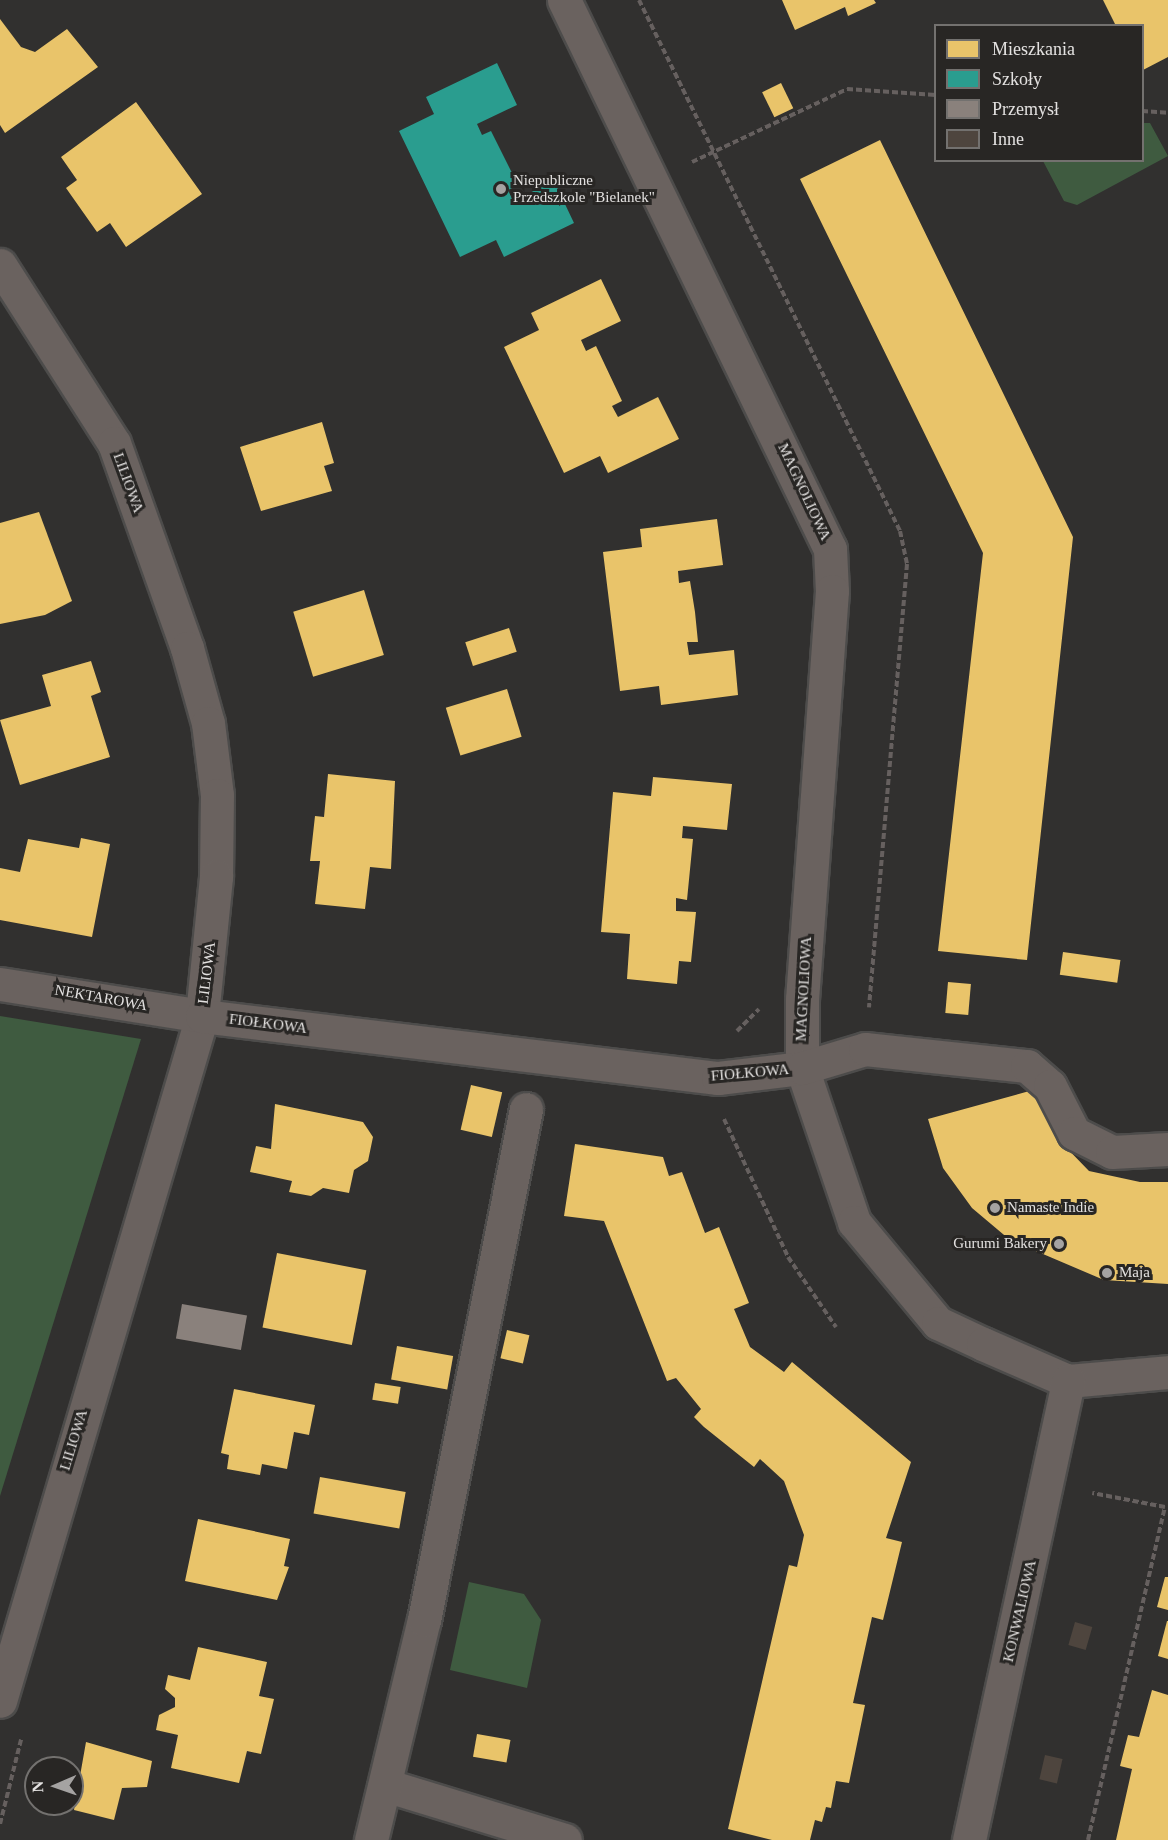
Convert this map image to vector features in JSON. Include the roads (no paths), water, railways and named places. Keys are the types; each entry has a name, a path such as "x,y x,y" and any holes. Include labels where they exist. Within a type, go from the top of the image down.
{"street":[{"name":"MAGNOLIOWA","path":"564,0 830,549 832,591 802,999 802,1068"},
{"name":"LILIOWA","path":"0,265 114,443 208,723 217,795 216,877 201,1016 7,1644 0,1701"},
{"name":"NEKTAROWA","path":"0,984 201,1016"},
{"name":"FIOŁKOWA","path":"201,1016 718,1078 802,1068 854,1222 938,1323 1068,1381 1168,1372"},
{"path":"802,1068 865,1049 1027,1066 1050,1086 1074,1133 1112,1152 1168,1149"},
{"path":"370,1840 424,1620 526,1109"},
{"name":"KONWALIOWA","path":"969,1840 1068,1381"},
{"path":"385,1785 565,1840"}],"place":[{"name":"Niepubliczne Przedszkole \"Bielanek\"","path":"501,189"},
{"name":"Namaste Indie","path":"995,1208"},
{"name":"Gurumi Bakery","path":"1059,1244"},
{"name":"Maja","path":"1107,1273"}]}
